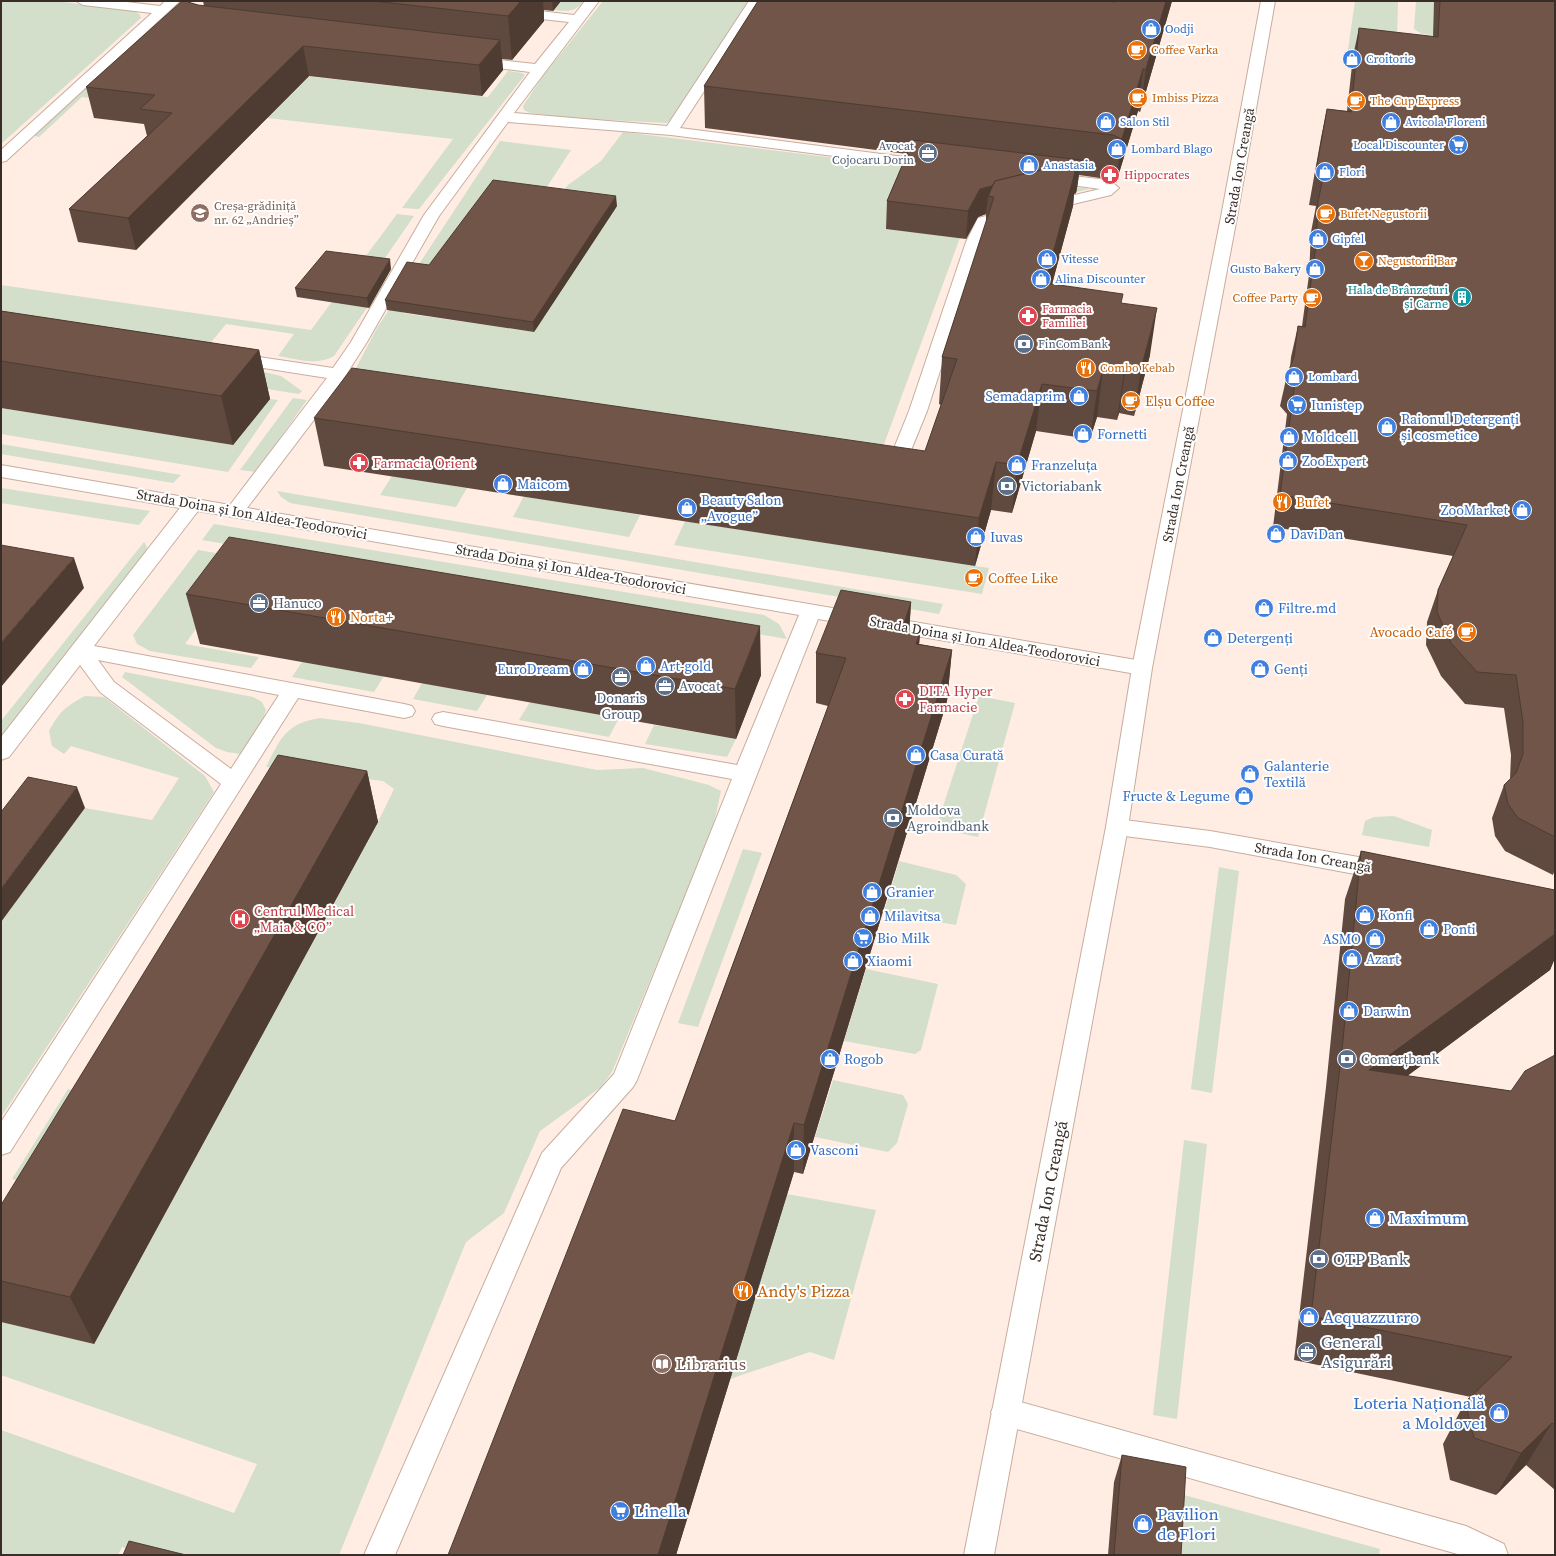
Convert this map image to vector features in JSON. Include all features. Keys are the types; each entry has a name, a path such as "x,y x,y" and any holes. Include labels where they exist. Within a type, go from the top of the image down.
{"main road":[{"path":"83,1 168,6"},
{"path":"234,511 322,398 358,342 432,215 539,69 592,1"},
{"path":"671,131 756,1"},
{"name":"Strada Ion Creangă","path":"980,1555 1117,827 1142,668 1229,217 1268,1"},
{"path":"1,158 168,6"},
{"path":"497,10 577,19"},
{"path":"458,60 539,69"},
{"path":"504,117 671,131 946,166"},
{"path":"872,478 886,472 898,460 918,411 974,242 984,221 1106,192 1111,188 1107,185 1031,176"},
{"path":"216,356 337,374"},
{"path":"322,398 373,406"},
{"name":"Strada Doina și Ion Aldea-Teodorovici","path":"1,471 1142,668"},
{"path":"1,752 194,504"},
{"path":"378,1555 551,1161 624,1080 811,611"},
{"path":"80,650 404,711"},
{"path":"80,650 107,687 234,782"},
{"path":"1,1144 293,690"},
{"path":"443,719 745,774"},
{"name":"Strada Ion Creangă","path":"1117,827 1210,839 1404,874"},
{"path":"1006,1412 1437,1532 1466,1541 1493,1555"}],"green space":[{"path":"1,1 56,1 135,11 141,18 1,144"},
{"path":"561,1 584,1 574,9 563,11 553,10"},
{"path":"603,1 748,1 673,117 667,123 569,118 530,113 524,110 523,106 543,76"},
{"path":"1355,1 1398,1 1397,38 1371,58 1347,56"},
{"path":"1416,1 1434,1 1433,35 1422,34 1414,29"},
{"path":"152,26 189,31 159,59 488,97 508,71 522,73 525,75 419,209 402,208 453,139 82,97 39,137 31,135"},
{"path":"623,132 1090,189 981,213 961,235 880,455 352,383 356,368 377,328 500,141 571,150 541,196 402,313 535,332 556,198 568,185 601,161"},
{"path":"397,214 414,216 365,287 379,290 334,356 321,361 307,361 278,356 294,334 226,324 208,346 1,316 1,285 311,330"},
{"path":"256,370 281,376 302,391 299,394 241,385"},
{"path":"293,398 307,400 256,472 240,470"},
{"path":"270,399 278,400 228,472 1,434 1,408 233,445"},
{"path":"1,444 181,475 173,483 1,454"},
{"path":"392,476 467,488 456,507 380,495"},
{"path":"1,488 150,511 139,525 1,503"},
{"path":"277,491 943,604 939,614 290,503 281,497"},
{"path":"524,496 640,515 629,537 513,517"},
{"path":"685,521 989,568 982,594 674,545"},
{"path":"214,524 764,615 779,624 787,639 202,540"},
{"path":"144,542 147,547 145,555 1,738 1,721"},
{"path":"198,550 247,558 185,644 259,657 251,668 150,651 137,644 133,635"},
{"path":"302,662 384,676 374,692 292,677"},
{"path":"125,672 253,697 262,702 266,710 262,722 240,754 227,752 216,748 122,677"},
{"path":"422,683 487,695 477,711 413,699"},
{"path":"85,696 104,697 205,776 214,792 1,1117 1,922 85,808 152,820 179,778 71,746 64,754 52,746 49,731 56,719 72,703"},
{"path":"979,696 1015,703 978,837 936,828"},
{"path":"530,702 619,718 609,737 519,720"},
{"path":"320,718 359,723 597,770 643,768 709,785 721,791 713,828 612,1072 601,1087 540,1131 504,1213 466,1242 339,1555 154,1555 122,1547 118,1555 1,1555 1,1430 234,1513 257,1464 1,1375 1,1322 94,1344 378,822 394,789 383,781 266,767 280,740 291,728"},
{"path":"654,725 736,739 727,757 645,744"},
{"path":"1394,816 1432,830 1429,847 1362,835 1365,821 1374,817"},
{"path":"743,849 762,853 698,1027 678,1023"},
{"path":"899,861 956,875 966,884 956,925 884,912"},
{"path":"1219,867 1239,871 1212,1093 1191,1089"},
{"path":"866,969 938,984 921,1050 915,1054 844,1041"},
{"path":"833,1080 903,1095 908,1104 897,1143 888,1152 815,1137"},
{"path":"68,1089 93,1094 37,1185 12,1179"},
{"path":"1184,1140 1207,1144 1177,1419 1153,1415"},
{"path":"787,1194 876,1210 834,1360 810,1352 730,1379"},
{"path":"1177,1493 1380,1549 1379,1555 1174,1555"}],"building":[{"path":"182,1 187,1 198,5 500,40 479,65 303,46 128,218 69,209 172,113 140,109 155,95 86,87"},
{"path":"373,1 521,1 508,16"},
{"path":"758,1 1166,1 1146,69 1143,69 1122,139 1113,135 704,86"},
{"path":"1440,1 1555,1 1555,837 1518,818 1508,804 1504,785 1516,773 1523,754 1523,722 1516,675 1477,672 1451,643 1437,612 1438,590 1467,525 1280,495 1295,382 1287,375 1294,357 1298,326 1305,327 1316,245 1318,202 1323,177 1315,176 1327,109 1351,112 1359,28 1438,37"},
{"path":"913,140 1081,160 1079,166 1077,166 1078,161 995,181 992,186 980,189 968,211 887,201"},
{"path":"1078,161 1045,283 1123,294 1121,303 1157,308 1141,369 1126,366 1124,373 1103,370 1097,391 1042,384 1017,465 996,462 979,518 314,418 352,368 925,451 957,359 942,357 994,197 988,196 995,181"},
{"path":"493,180 616,196 533,322 385,300 407,262 429,265"},
{"path":"326,251 390,259 367,298 295,288"},
{"path":"1,311 259,350 221,396 1,361"},
{"path":"229,537 760,626 735,689 186,594"},
{"path":"1,545 74,558 1,643"},
{"path":"841,590 911,602 902,630 920,633 916,644 952,650 804,1125 794,1123 658,1555 448,1555 623,1109 675,1121 846,658 816,653"},
{"path":"278,755 367,771 70,1297 1,1281 1,1205"},
{"path":"28,777 77,787 1,889 1,812"},
{"path":"1361,851 1555,890 1555,934 1369,1070 1511,1091 1525,1071 1555,1055 1555,1425 1552,1423 1521,1453 1474,1438 1465,1402 1512,1357 1311,1316 1343,1040"},
{"name":"Pavilion de Flori","path":"1122,1455 1186,1467 1181,1555 1114,1555"},
{"path":"129,1541 186,1555 123,1555"}],"place":[{"name":"Oodji","path":"1151,29"},
{"name":"Coffee Varka","path":"1137,50"},
{"name":"Croitorie","path":"1352,59"},
{"name":"Imbiss Pizza","path":"1138,98"},
{"name":"The Cup Express","path":"1356,101"},
{"name":"Salon Stil","path":"1106,122"},
{"name":"Avicola Floreni","path":"1391,122"},
{"name":"Local Discounter","path":"1458,145"},
{"name":"Lombard Blago","path":"1117,149"},
{"name":"Avocat Cojocaru Dorin","path":"928,153"},
{"name":"Anastasia","path":"1029,165"},
{"name":"Flori","path":"1325,172"},
{"name":"Hippocrates","path":"1110,175"},
{"name":"Creșa-grădiniță nr. 62 „Andrieș”","path":"200,213"},
{"name":"Bufet Negustorii","path":"1326,214"},
{"name":"Gipfel","path":"1318,239"},
{"name":"Vitesse","path":"1047,259"},
{"name":"Negustorii Bar","path":"1364,261"},
{"name":"Gusto Bakery","path":"1315,269"},
{"name":"Alina Discounter","path":"1041,279"},
{"name":"Hala de Brânzeturi și Carne","path":"1462,297"},
{"name":"Coffee Party","path":"1312,298"},
{"name":"Farmacia Familiei","path":"1028,316"},
{"name":"FinComBank","path":"1024,344"},
{"name":"Combo Kebab","path":"1086,368"},
{"name":"Lombard","path":"1294,377"},
{"name":"Semadaprim","path":"1079,396"},
{"name":"Elșu Coffee","path":"1131,401"},
{"name":"Iunistep","path":"1297,405"},
{"name":"Raionul Detergenți și cosmetice","path":"1387,427"},
{"name":"Fornetti","path":"1083,434"},
{"name":"Moldcell","path":"1289,437"},
{"name":"ZooExpert","path":"1288,461"},
{"name":"Farmacia Orient","path":"359,463"},
{"name":"Franzeluța","path":"1017,465"},
{"name":"Maicom","path":"503,484"},
{"name":"Victoriabank","path":"1007,486"},
{"name":"Bufet","path":"1282,502"},
{"name":"Beauty Salon „Avogue”","path":"687,508"},
{"name":"ZooMarket","path":"1522,510"},
{"name":"DaviDan","path":"1276,534"},
{"name":"Iuvas","path":"976,537"},
{"name":"Coffee Like","path":"974,578"},
{"name":"Hanuco","path":"259,603"},
{"name":"Filtre.md","path":"1264,608"},
{"name":"Norta+","path":"336,617"},
{"name":"Avocado Café","path":"1467,632"},
{"name":"Detergenți","path":"1213,638"},
{"name":"Art-gold","path":"646,666"},
{"name":"EuroDream","path":"583,669"},
{"name":"Genți","path":"1260,669"},
{"name":"Donaris Group","path":"621,677"},
{"name":"Avocat","path":"665,686"},
{"name":"DITA Hyper Farmacie","path":"905,699"},
{"name":"Casa Curată","path":"916,755"},
{"name":"Galanterie Textilă","path":"1250,774"},
{"name":"Fructe & Legume","path":"1244,796"},
{"name":"Moldova Agroindbank","path":"893,818"},
{"name":"Granier","path":"872,892"},
{"name":"Konfi","path":"1365,915"},
{"name":"Milavitsa","path":"870,916"},
{"name":"Centrul Medical „Maia & CO”","path":"240,919"},
{"name":"Ponti","path":"1429,929"},
{"name":"Bio Milk","path":"863,938"},
{"name":"ASMO","path":"1375,939"},
{"name":"Azart","path":"1352,959"},
{"name":"Xiaomi","path":"853,961"},
{"name":"Darwin","path":"1349,1011"},
{"name":"Rogob","path":"830,1059"},
{"name":"Comerțbank","path":"1347,1059"},
{"name":"Vasconi","path":"796,1150"},
{"name":"Maximum","path":"1375,1218"},
{"name":"OTP Bank","path":"1319,1259"},
{"name":"Andy's Pizza","path":"743,1291"},
{"name":"Acquazzurro","path":"1309,1317"},
{"name":"General Asigurări","path":"1307,1352"},
{"name":"Librarius","path":"662,1364"},
{"name":"Loteria Națională a Moldovei","path":"1499,1413"},
{"name":"Linella","path":"620,1511"},
{"name":"Pavilion de Flori","path":"1143,1524"}]}
